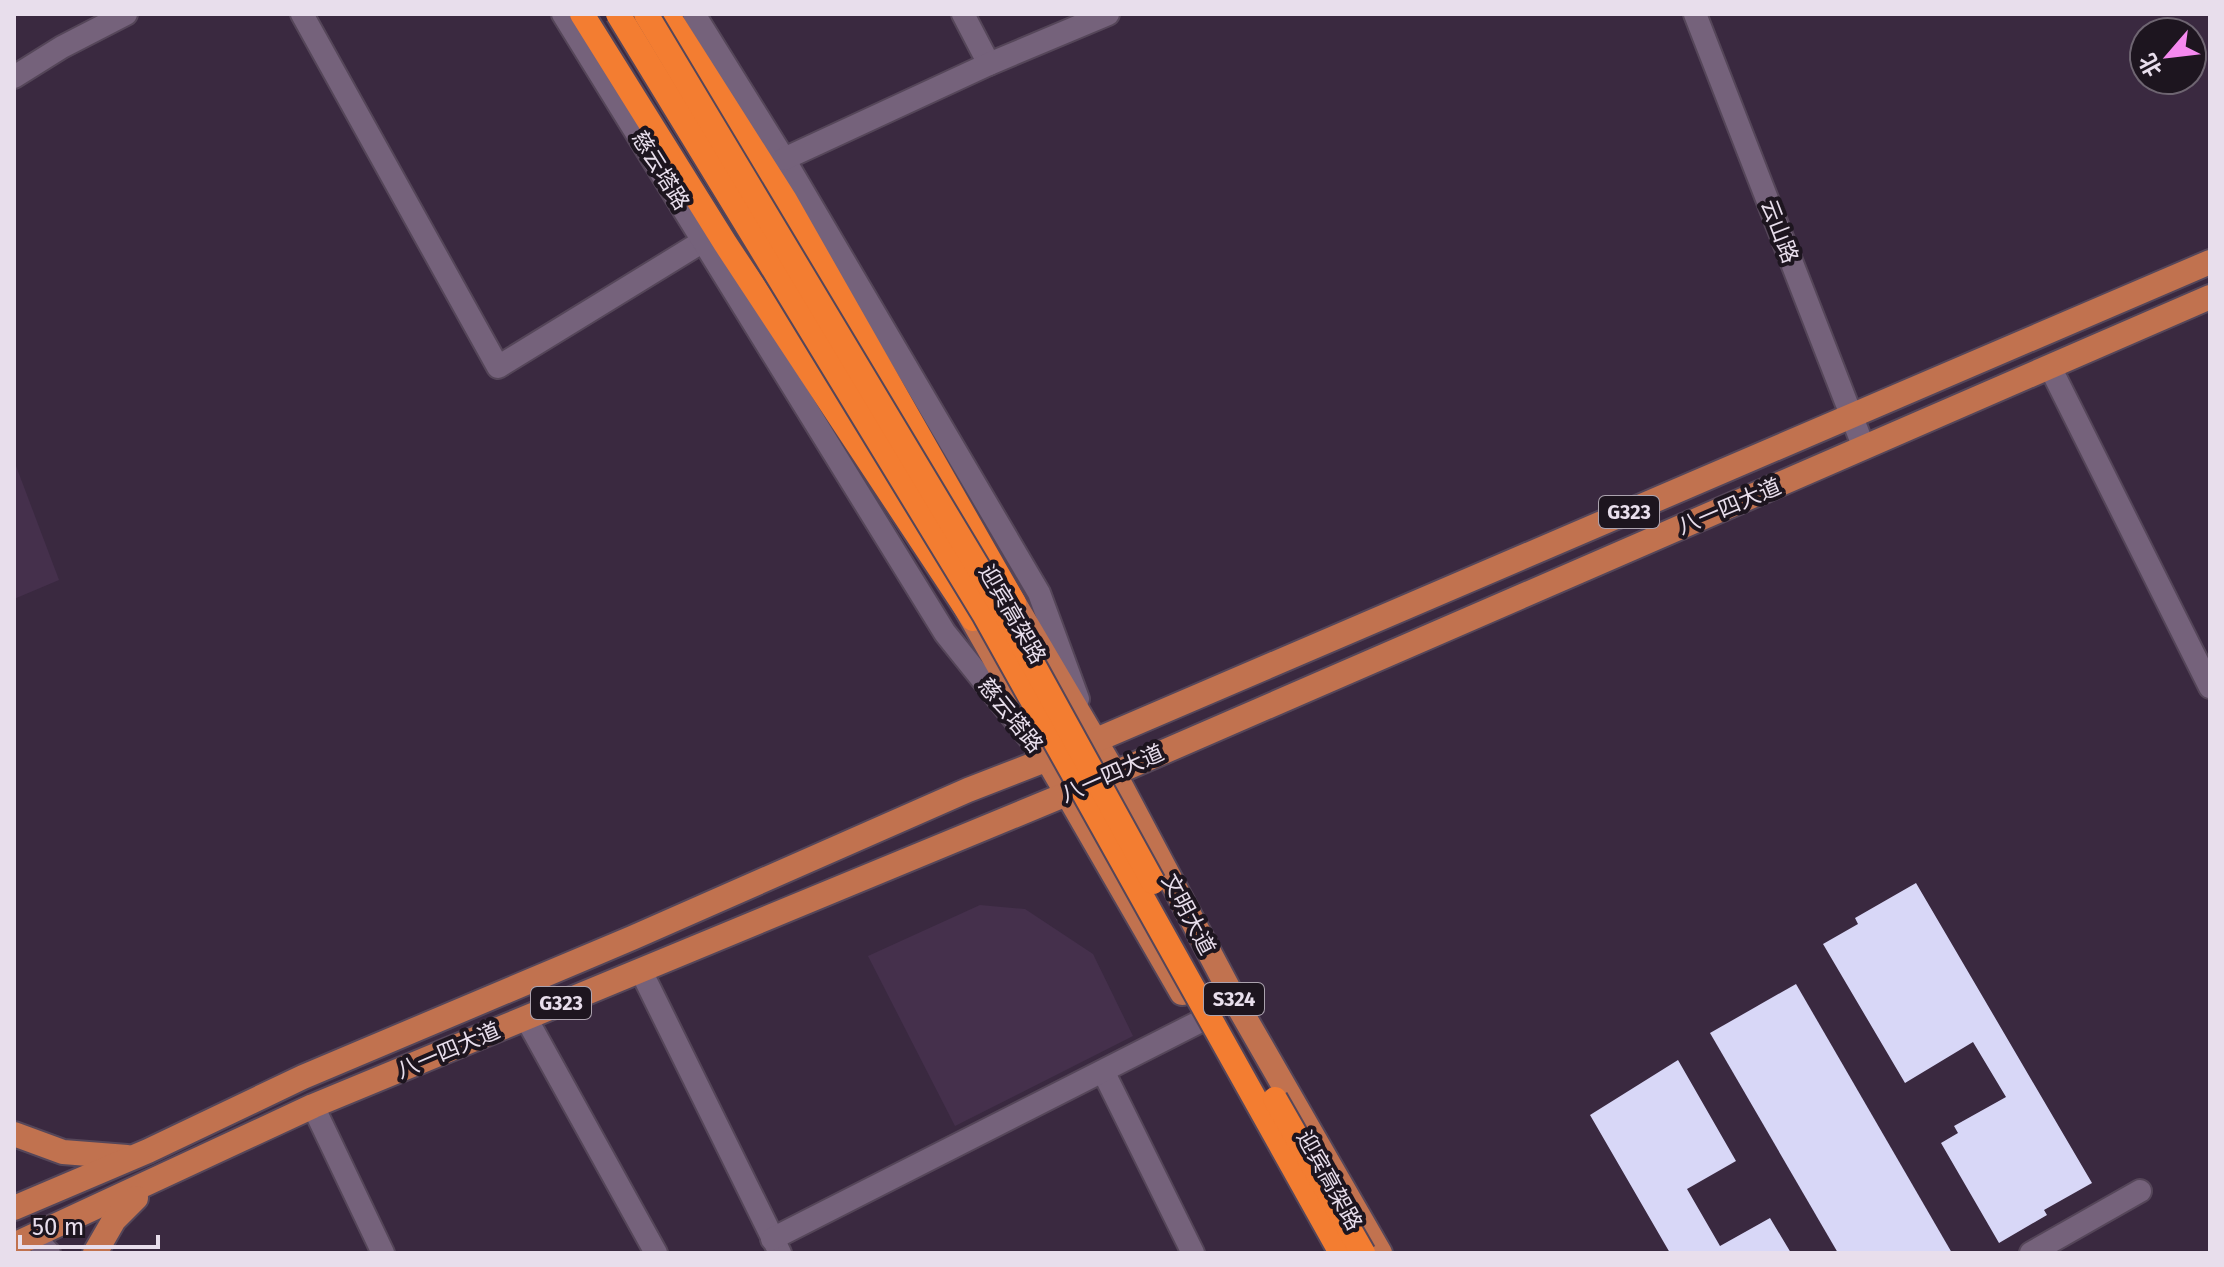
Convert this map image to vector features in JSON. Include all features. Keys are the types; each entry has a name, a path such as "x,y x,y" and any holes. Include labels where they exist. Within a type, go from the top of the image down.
{"highway":[{"path":"582,14 725,243 973,619"},
{"name":"迎宾高架路","path":"618,14 984,614 1341,1253"},
{"name":"迎宾高架路","path":"646,14 1000,604 1221,1006 1363,1253"},
{"path":"667,14 785,200 1014,603"}],"main road":[{"name":"慈云塔路","path":"595,14 973,619 1029,719 1047,759"},
{"path":"659,14 1094,741"},
{"name":"八一四大道","path":"15,1204 148,1151 303,1077 2210,262"},
{"name":"八一四大道","path":"35,1247 166,1177 313,1106 1069,793 1113,771 2210,297"},
{"name":"文明大道","path":"1094,741 1234,999 1380,1253"},
{"name":"文明大道","path":"1047,759 1328,1253"},
{"path":"14,1134 42,1146 84,1156 128,1157 148,1151"},
{"path":"95,1253 104,1234 125,1207 166,1177"},
{"path":"15,1204 35,1247"}],"street":[{"path":"14,77 62,47 126,14"},
{"path":"302,14 498,367 705,240"},
{"name":"慈云塔路","path":"563,14 945,633 1047,759"},
{"path":"694,14 784,159 1039,593 1094,741"},
{"path":"963,14 989,64"},
{"path":"784,159 989,64 1108,14"},
{"name":"云山路","path":"1695,14 1864,448"},
{"path":"2050,367 2210,687"},
{"path":"641,971 776,1246 1199,1022"},
{"path":"526,1018 656,1253"},
{"path":"1104,1073 1193,1253"},
{"path":"313,1106 383,1253"},
{"path":"2031,1253 2140,1191"}],"shaded area":[{"path":"14,467 59,580 14,599"},
{"path":"980,905 1025,909 1093,954 1133,1036 955,1126 868,956"}],"building":[{"path":"1916,883 2092,1183 2044,1210 2047,1215 1999,1243 1941,1143 1958,1133 1954,1126 2006,1097 1973,1042 1905,1083 1823,944 1858,924 1855,918"},
{"path":"1796,984 1952,1253 1838,1253 1710,1033"},
{"path":"1678,1060 1736,1161 1687,1189 1720,1246 1770,1218 1791,1253 1670,1253 1590,1115"}]}
